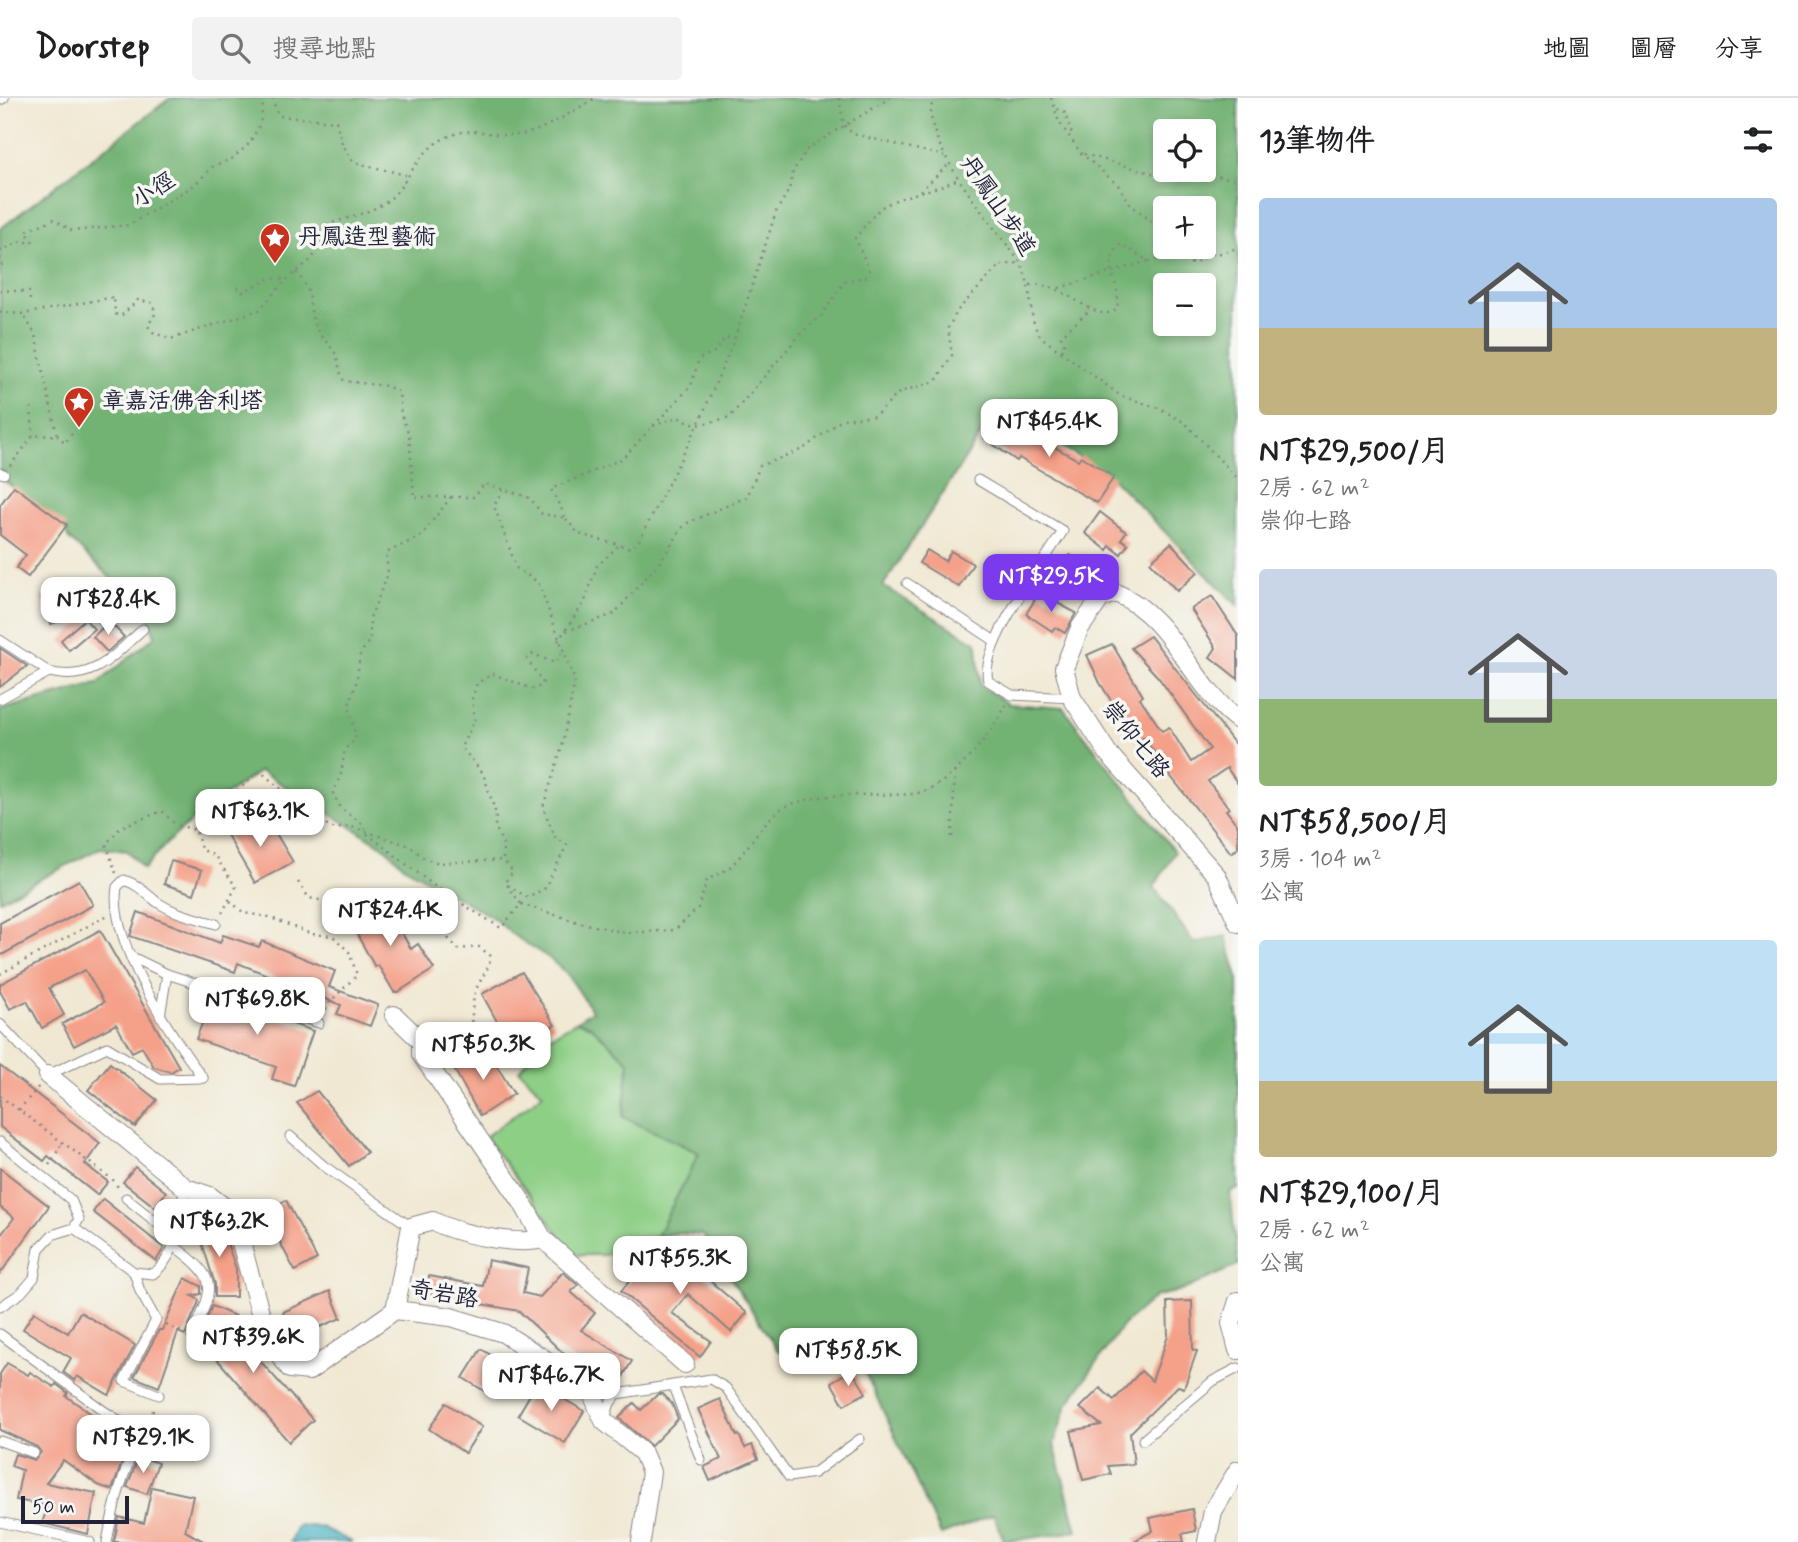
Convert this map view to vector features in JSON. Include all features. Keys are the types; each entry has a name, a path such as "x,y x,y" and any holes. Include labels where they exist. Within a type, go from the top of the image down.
{"street":[{"name":"崇仰七路","path":"1238,720 1211,693 1154,617 1134,601 1116,593 1101,598 1080,628 1064,668 1072,698 1108,753 1217,876 1238,923"},
{"path":"394,1014 421,1041 421,1054 522,1202 543,1239 685,1364"},
{"name":"奇岩路","path":"45,1079 186,1188 210,1196 228,1210 239,1235 267,1338 290,1369 309,1371 395,1310 451,1317 503,1333 573,1377 592,1394 604,1421 643,1453 651,1472 641,1542"},
{"path":"395,1310 411,1227 433,1221 450,1230 529,1243 543,1239"},
{"path":"1238,1301 1231,1323 1238,1350"},
{"path":"1207,1542 1213,1511 1238,1471"}],"lane":[{"path":"978,480 1063,531 995,640 986,673 988,681 1012,695 1072,698"},
{"path":"908,583 995,640"},
{"path":"0,640 49,672 65,676 82,675 106,662 143,629"},
{"path":"0,699 49,672"},
{"path":"45,1079 107,1047 160,1079 202,1078 160,1018 132,957 116,911 115,895 124,880 139,885 156,901 176,913 216,924"},
{"path":"132,957 167,974 318,1023"},
{"path":"160,1018 167,974"},
{"name":"奇岩路","path":"0,1024 45,1079"},
{"path":"290,1136 324,1166 411,1227"},
{"path":"0,1142 71,1200 79,1219 74,1228 52,1236 45,1242 39,1249 34,1278 21,1293 0,1307"},
{"path":"74,1228 134,1272 153,1274 166,1263 176,1243 178,1207 186,1188"},
{"path":"126,1198 198,1263 209,1281 207,1300 192,1336"},
{"path":"134,1272 139,1292 156,1320 124,1381 159,1395"},
{"path":"0,1334 104,1411 142,1435 130,1456 115,1498 107,1542"},
{"path":"1143,1440 1213,1381 1238,1368"},
{"path":"604,1421 610,1403 617,1394 711,1379 726,1388 789,1477 814,1473 860,1439"},
{"path":"673,1386 701,1460"},
{"path":"0,1441 34,1453"},
{"path":"0,1522 90,1542"}],"path":[{"name":"小徑","path":"0,251 20,242 33,242 26,231 54,219 72,231 129,225 196,184 212,167 233,158 250,143 260,124 264,98"},
{"path":"272,98 278,116 336,121 342,143 353,162 406,175"},
{"path":"0,312 23,314 114,298 115,314 121,316 138,300 153,303 155,314 148,326 154,333 171,338 259,310 286,280 313,258 326,225 360,214 390,198 406,175 441,139 468,128 500,137 527,134 595,98"},
{"path":"839,98 844,125 853,134 944,156"},
{"path":"735,338 725,338 716,351 699,359 691,386 622,459 551,489 566,518 579,534 630,548 639,541 698,425 735,338 776,212 789,190 793,172 808,148 890,98"},
{"name":"丹鳳山步道","path":"935,98 930,108 944,156 1020,263 1030,285 1034,329 1121,396 1158,408 1185,423 1238,479"},
{"path":"1051,98 1059,122 1073,138"},
{"path":"1055,108 1065,113 1081,153 1118,185 1131,205 1153,223"},
{"path":"1081,153 1142,168 1163,178 1183,182 1194,175 1208,172 1238,180"},
{"path":"920,192 948,165"},
{"path":"650,427 677,417 698,425 730,417 803,331 821,316 845,281 864,277 869,269 855,238 882,206 920,192 939,189 958,179"},
{"path":"1030,285 1043,283 1059,288 1069,299 1105,314 1116,310 1120,300 1111,275 1114,250 1121,244 1148,261"},
{"path":"1216,254 1238,247"},
{"path":"0,257 3,267 0,267"},
{"path":"1059,288 1111,275 1148,261 1163,259"},
{"path":"1175,259 1194,264 1202,259"},
{"path":"566,631 614,614 659,562 685,524 747,497 760,466 803,449 843,419 875,416 900,392 936,381 952,355 948,328 958,310 1000,265 1020,263"},
{"path":"296,272 310,288 311,314 317,331 336,355 337,367 344,381 387,386 399,392 401,415 410,434 414,497 474,497 484,484 530,498 542,514 566,518"},
{"path":"237,287 243,292 271,278 286,280"},
{"path":"0,290 29,292 30,300"},
{"path":"1062,351 1064,344 1061,336 1090,310"},
{"path":"23,314 35,334 57,435 65,443 74,432"},
{"path":"2,474 33,436 31,407"},
{"path":"33,436 57,435"},
{"path":"503,489 494,506 517,569 538,582 575,681 562,747 543,807 555,837 567,845 545,888 528,898 506,884"},
{"path":"451,496 421,536 386,553 388,574 370,618 370,639 360,656 356,684 349,705 356,739 345,749 341,774 333,793 340,808 364,825 366,833 437,888 501,928 521,904"},
{"path":"558,641 585,601 597,566 619,545"},
{"path":"506,884 513,872 503,860 503,845 495,826 496,814 483,773 461,747 475,720 472,699 477,683 493,674 536,690 543,683 527,659 533,654 555,663 562,652"},
{"path":"506,884 521,904 580,923 627,933 675,930 698,908 707,880 732,866 771,820 787,806 866,792 914,794 943,783 979,745 1012,695"},
{"path":"952,837 955,770"},
{"path":"195,830 215,807 260,771 301,806 307,804 318,820 335,829 349,826 410,846 425,859 440,863 503,860"},
{"path":"120,883 106,844 121,827 162,811 175,824 195,830"},
{"path":"195,830 201,849 215,856 236,887 216,924"},
{"path":"298,882 309,898 333,904 367,891 386,894 429,919 458,949 479,947 491,956 489,969 478,982 473,998 469,1035 421,1054"},
{"path":"229,900 244,913 269,917 311,934 333,936 349,952 357,975 329,1003 318,1023"},
{"path":"0,974 116,911"},
{"path":"19,1110 45,1079"},
{"path":"0,1096 113,1180 126,1198"},
{"path":"47,1168 62,1143"},
{"path":"156,1320 192,1336"},
{"path":"148,1421 159,1395"}],"green space":[{"path":"170,98 1238,98 1238,606 1114,480 999,406 883,586 977,643 980,685 1009,704 1063,708 1175,852 1154,887 1194,943 1226,936 1238,978 1238,1189 1230,1192 1238,1265 1181,1291 1156,1296 1123,1325 1067,1405 1054,1444 1077,1531 1005,1542 993,1515 941,1535 849,1338 778,1351 703,1235 677,1233 657,1236 699,1153 623,1117 629,1062 591,1026 577,1021 592,1011 568,975 495,919 405,867 384,847 260,771 184,828 144,869 127,851 100,848 0,900 0,710 97,684 155,636 146,611 68,538 66,530 0,477 0,229"},
{"path":"577,1021 591,1026 629,1062 623,1117 699,1153 657,1236 604,1255 575,1255 485,1137 543,1094 519,1070 546,1039"}],"water":[{"path":"297,1525 321,1527 352,1542 290,1542"}],"building":[{"path":"1000,414 1039,439 1078,460 1081,456 1114,477 1097,503 1019,458 1017,461 984,438"},
{"path":"14,486 67,525 28,577 16,568 26,555 0,535 0,505"},
{"path":"1100,512 1126,532 1121,539 1128,544 1121,554 1110,546 1107,550 1085,533"},
{"path":"1171,543 1198,572 1177,591 1150,562"},
{"path":"927,550 945,561 951,551 973,564 959,587 919,563"},
{"path":"1070,555 1101,572 1087,594 1057,575"},
{"path":"66,589 75,616 51,624 42,597"},
{"path":"1039,593 1076,613 1065,633 1055,627 1052,631 1026,614"},
{"path":"1212,596 1238,636 1238,679 1210,657 1216,648 1191,609"},
{"path":"85,619 94,629 69,650 61,640"},
{"path":"109,621 124,637 107,652 93,637"},
{"path":"1150,636 1238,748 1238,784 1227,768 1208,781 1229,808 1226,810 1238,826 1238,848 1231,853 1165,769 1144,737 1137,742 1100,683 1087,655 1112,644 1143,696 1140,698 1162,731 1169,727 1191,762 1210,749 1158,677 1131,648"},
{"path":"0,648 27,666 0,687"},
{"path":"265,815 293,862 255,883 227,835"},
{"path":"171,861 202,870 194,894 164,884"},
{"path":"79,880 93,905 0,956 0,923"},
{"path":"384,902 411,949 418,944 434,969 398,992 394,992 378,965 375,967 349,920"},
{"path":"138,912 220,943 223,935 259,947 262,941 335,971 329,987 378,1005 370,1026 337,1014 341,1005 238,963 235,972 130,936"},
{"path":"100,930 179,1067 171,1072 154,1067 142,1047 132,1052 116,1024 74,1046 62,1024 104,1002 85,970 49,988 64,1015 42,1028 27,1001 10,1009 0,991 0,984"},
{"path":"522,972 555,1025 511,1047 482,994"},
{"path":"213,996 313,1031 294,1086 272,1079 276,1067 196,1039"},
{"path":"486,1048 514,1094 480,1116 453,1067"},
{"path":"110,1063 157,1100 135,1127 88,1090"},
{"path":"0,1066 100,1143 85,1164 108,1182 97,1195 48,1156 44,1161 0,1127"},
{"path":"317,1091 367,1152 349,1166 297,1103"},
{"path":"135,1167 166,1192 155,1207 123,1182"},
{"path":"0,1168 49,1206 0,1274 0,1236 14,1218 0,1207"},
{"path":"103,1199 164,1248 156,1261 93,1212"},
{"path":"286,1200 317,1259 295,1271 264,1212"},
{"path":"219,1220 236,1269 236,1297 215,1297 215,1284 197,1227"},
{"path":"664,1241 747,1313 731,1332 688,1294 672,1313 711,1341 700,1357 621,1291"},
{"path":"488,1260 528,1268 523,1293 540,1297 563,1272 578,1285 571,1292 595,1313 581,1330 632,1361 617,1386 562,1352 519,1311 426,1294 429,1276 483,1286"},
{"path":"185,1278 201,1286 201,1294 192,1296 199,1300 198,1304 185,1335 178,1332 159,1387 134,1377 159,1330 162,1330"},
{"path":"330,1291 341,1318 295,1338 283,1312"},
{"path":"1192,1301 1193,1350 1197,1351 1184,1388 1178,1386 1130,1433 1134,1464 1108,1466 1111,1474 1083,1480 1071,1431 1101,1425 1080,1408 1100,1388 1114,1400 1141,1371 1152,1381 1168,1336 1167,1302"},
{"path":"212,1306 235,1316 230,1327 313,1420 289,1442 217,1359 224,1353 197,1341"},
{"path":"34,1312 68,1333 80,1312 135,1345 109,1395 77,1376 75,1381 63,1372 71,1358 23,1329"},
{"path":"481,1349 504,1363 486,1392 463,1378"},
{"path":"7,1363 28,1375 30,1372 54,1387 56,1384 68,1393 66,1396 130,1441 123,1451 126,1452 112,1490 98,1485 63,1460 46,1483 96,1493 88,1534 42,1523 48,1506 16,1500 22,1470 11,1466 15,1454 35,1460 41,1452 37,1447 0,1430 0,1374"},
{"path":"852,1370 866,1393 844,1405 831,1382"},
{"path":"537,1383 584,1411 565,1443 518,1415"},
{"path":"658,1394 663,1394 672,1404 678,1419 651,1446 619,1418 634,1403 641,1410"},
{"path":"720,1399 737,1436 739,1435 745,1448 752,1445 758,1459 710,1481 704,1467 721,1459 698,1409"},
{"path":"446,1403 482,1427 465,1453 429,1429"},
{"path":"139,1456 158,1463 147,1494 127,1487"},
{"path":"152,1487 193,1496 185,1531 205,1542 114,1542 119,1517 144,1523"},
{"path":"1192,1509 1196,1531 1182,1534 1184,1542 1132,1542 1153,1531 1150,1518"}],"place":[{"name":"丹鳳造型藝術","path":"275,265"},
{"name":"章嘉活佛舍利塔","path":"79,429"}]}
